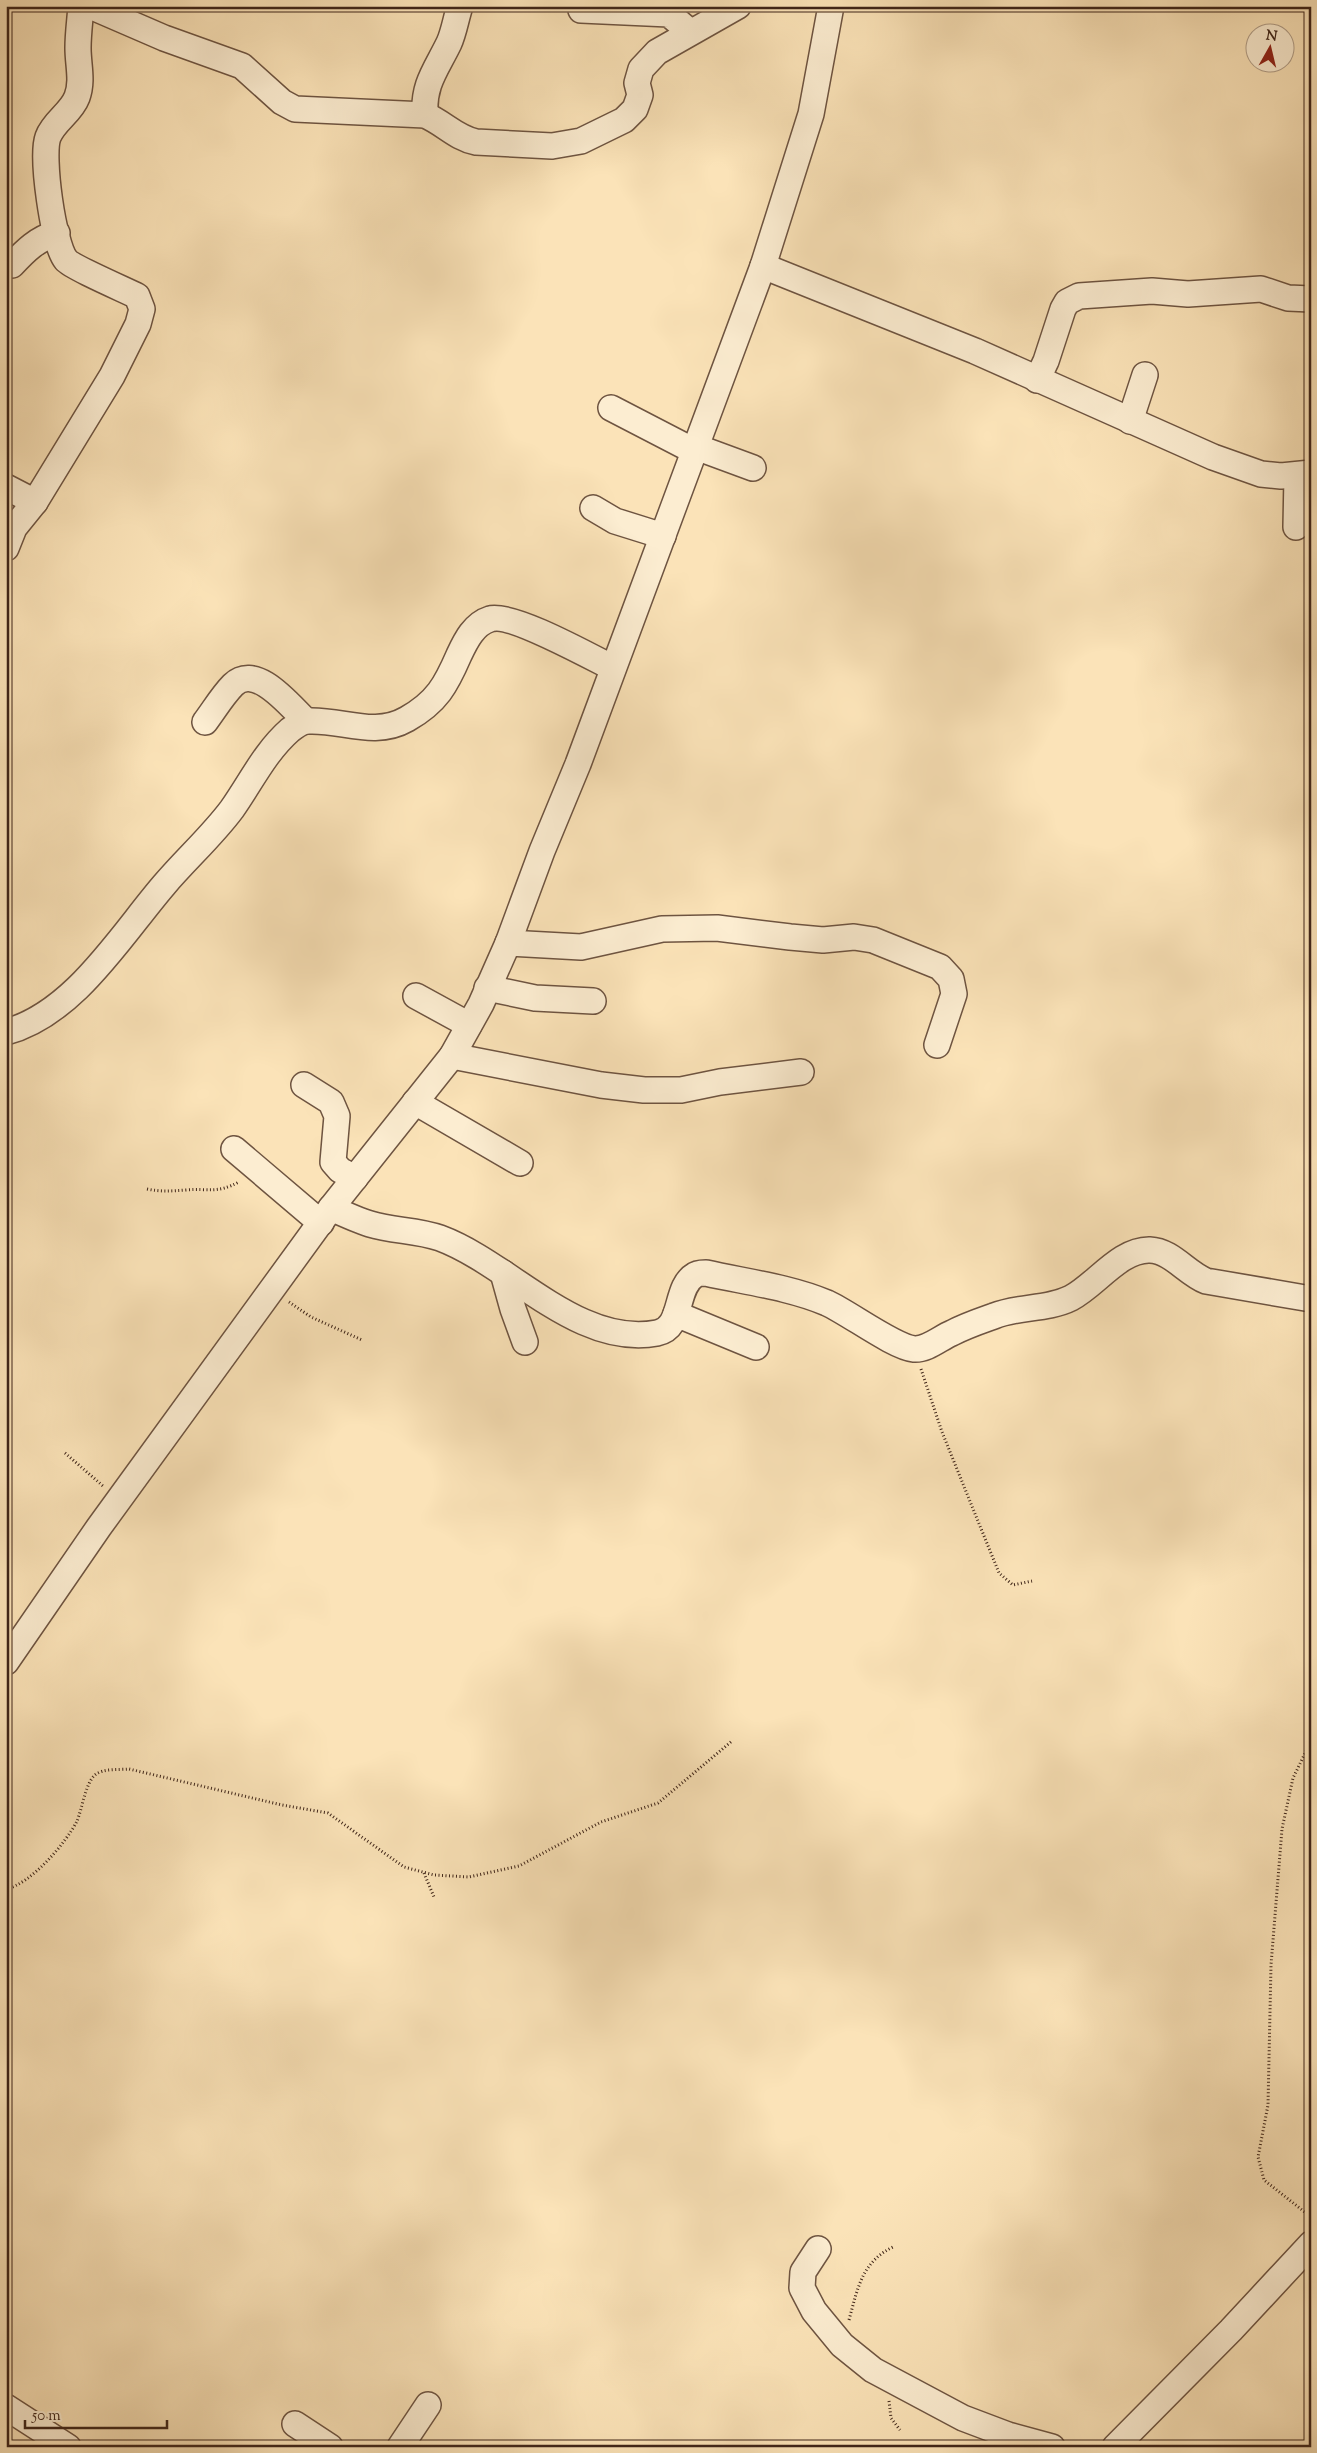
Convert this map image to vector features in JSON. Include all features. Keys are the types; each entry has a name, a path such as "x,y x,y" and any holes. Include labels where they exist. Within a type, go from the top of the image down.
{"street":[{"path":"6,548 14,528 35,502 112,376 138,324 142,309 137,296 66,261 59,248 46,175 46,156 48,138 58,121 70,110 77,97 80,78 78,49 81,6"},
{"path":"90,6 164,38 242,66 282,102 295,109 425,115 436,120 464,140 552,146 581,141 624,120 635,109 640,95 637,83 641,69 657,52 738,6"},
{"path":"425,115 424,99 427,84 450,42 460,6"},
{"path":"6,1662 119,1500 326,1216 452,1056 469,1026 508,943 763,266 811,114 831,6"},
{"path":"581,10 670,14 690,32"},
{"path":"12,265 31,245 43,237 57,233"},
{"path":"763,266 975,351 1213,457 1261,474 1304,474 1296,527"},
{"path":"1037,380 1046,361 1063,309 1067,302 1079,296 1152,292 1188,294 1261,289 1288,298 1311,300"},
{"path":"1130,421 1145,375"},
{"path":"611,408 695,449 753,468"},
{"path":"6,487 35,502"},
{"path":"593,508 615,521 662,536"},
{"path":"205,722 234,684 248,678 260,680 306,721 366,728 386,728 406,720 434,700 446,686 467,638 479,625 490,618 502,618 520,623 613,668"},
{"path":"6,1032 34,1021 62,1000 98,967 164,885 220,824 258,767 283,737 306,721"},
{"path":"508,943 581,947 662,929 717,928 823,940 854,937 873,940 940,967 951,979 954,994 937,1045"},
{"path":"487,988 536,998 593,1001"},
{"path":"416,996 469,1026"},
{"path":"452,1056 601,1085 644,1090 681,1090 720,1082 801,1072"},
{"path":"304,1086 331,1102 337,1116 333,1162 340,1170 355,1178"},
{"path":"416,1102 520,1163"},
{"path":"234,1149 260,1171 326,1216 441,1238 583,1322 616,1332 642,1335 660,1333 673,1321 686,1284 695,1275 706,1273 809,1296 852,1316 900,1345 915,1349 930,1345 952,1332 997,1314 1053,1305 1071,1298 1137,1251 1151,1250 1166,1254 1195,1276 1206,1281 1311,1299"},
{"path":"503,1273 525,1342"},
{"path":"676,1314 756,1347"},
{"path":"1115,2447 1231,2330 1311,2244"},
{"path":"818,2249 803,2272 802,2288 814,2311 842,2345 873,2370 963,2418 1008,2435 1052,2447"},
{"path":"400,2447 428,2405"},
{"path":"6,2407 68,2447"},
{"path":"295,2424 330,2447"}],"path":[{"path":"147,1189 165,1192 187,1190 212,1191 228,1188 260,1171"},
{"path":"273,1289 304,1313 362,1340"},
{"path":"915,1349 942,1432 998,1573 1013,1585 1032,1581"},
{"path":"65,1453 119,1500"},
{"path":"6,1889 12,1888 33,1873 65,1842 77,1821 90,1780 96,1774 129,1769 328,1813 404,1867 434,1875 469,1877 518,1866 600,1822 658,1803 732,1741"},
{"path":"1311,1741 1293,1778 1282,1829 1271,1965 1268,2105 1258,2157 1264,2180 1311,2217"},
{"path":"424,1872 434,1897"},
{"path":"842,2345 860,2280 868,2265 880,2253 894,2246"}]}
